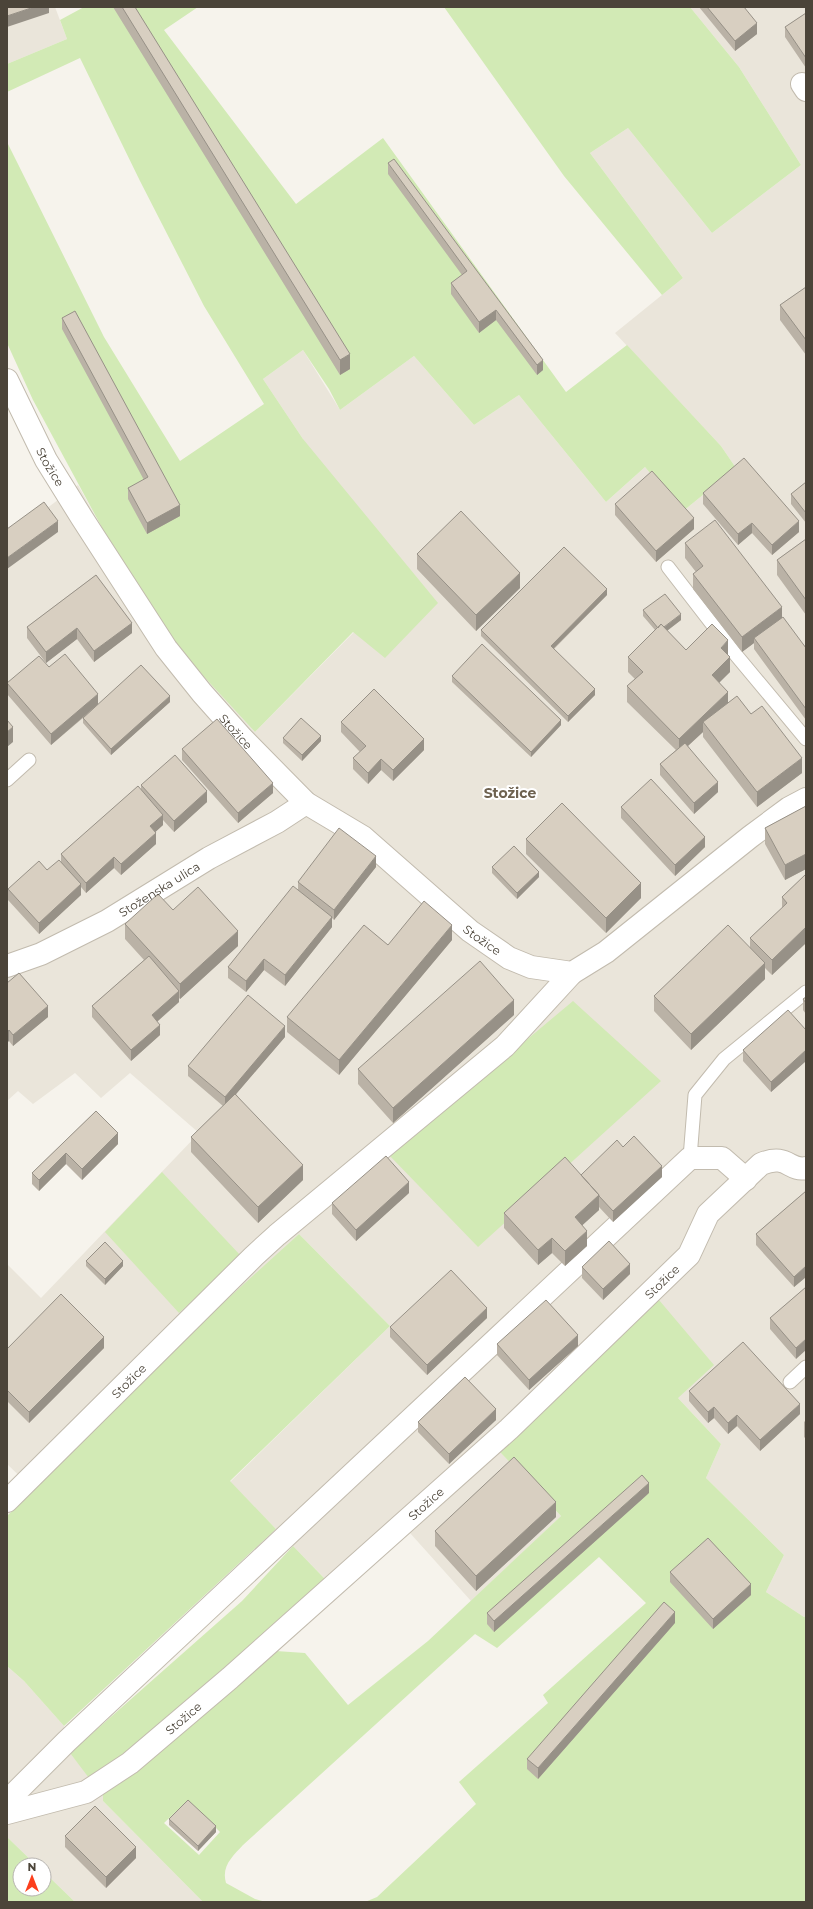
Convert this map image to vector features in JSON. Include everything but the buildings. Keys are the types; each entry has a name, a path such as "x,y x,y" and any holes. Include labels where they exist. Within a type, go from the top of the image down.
{"street":[{"name":"Stožice","path":"7,380 46,460 129,593 166,648 242,738 306,804 363,837 470,931 508,958 531,967 572,973"},
{"name":"Stožice","path":"7,1501 254,1256 283,1230 505,1046 572,973 606,952 750,837 789,808 806,799"},
{"name":"Stoženska ulica","path":"7,966 41,954 107,922 210,858 278,822 306,804"},
{"path":"7,1801 73,1736 690,1158 722,1158 746,1179"},
{"name":"Stožice","path":"7,1813 86,1792 130,1763 195,1708 531,1407 690,1255 708,1214 761,1164 770,1160 780,1160 800,1169 806,1168"}],"lane":[{"path":"668,567 736,655 806,739"},
{"path":"7,780 28,760"},
{"path":"690,1158 695,1095 724,1059 806,992"},
{"path":"790,1382 806,1367"}],"shaded area":[{"path":"7,7 55,7 67,39 7,64"},
{"path":"690,7 806,7 806,1616 804,1617 766,1592 784,1555 706,1478 721,1444 678,1398 499,1451 561,1516 471,1601 410,1533 340,1594 230,1482 390,1326 299,1234 33,1489 7,1464 7,1264 41,1298 199,1133 130,1073 101,1098 75,1073 33,1104 18,1091 7,1101 7,538 78,485 113,548 183,654 255,732 354,632 303,439 263,379 303,350 340,410 414,356 474,425 519,395 606,502 645,467 682,512 736,468 721,446 615,333 683,278 590,153 628,128 712,233 801,165 739,67"},
{"path":"7,1666 24,1681 64,1726 70,1753 103,1793 103,1801 203,1902 75,1902 52,1880 52,1857 28,1857 7,1837"}],"green space":[{"path":"84,7 198,7 164,30 296,204 383,138 566,392 627,345 721,446 736,468 682,512 645,467 606,502 519,395 474,425 414,356 340,410 329,389 303,350 263,379 303,439 438,603 385,658 353,632 255,732 183,654 113,548 33,400 7,343 7,142 104,337 180,461 264,404 204,306 140,181 80,58 7,92 7,64 67,39 60,20"},
{"path":"444,7 690,7 739,67 801,165 712,233 628,128 590,153 683,278 662,295 564,176"},
{"path":"573,1001 661,1081 478,1247 389,1155"},
{"path":"162,1172 241,1256 179,1313 105,1232"},
{"path":"299,1234 390,1326 230,1481 276,1529 64,1726 24,1681 7,1666 7,1516 212,1313"},
{"path":"659,1300 714,1365 678,1398 721,1444 706,1478 784,1555 766,1592 804,1617 806,1616 806,1902 365,1902 377,1897 476,1804 459,1782 548,1703 543,1695 646,1603 599,1557 497,1648 475,1634 243,1845 232,1857 227,1866 225,1871 226,1883 255,1899 266,1902 203,1902 103,1801 103,1793 276,1651 305,1653 348,1705 428,1641 561,1516 499,1451","holes":["188,1800 220,1832 199,1855 164,1823"]},
{"path":"293,1546 325,1579 125,1755 89,1778 70,1753 242,1601"},
{"path":"7,1837 28,1857 12,1857 12,1897 52,1897 52,1880 75,1902 7,1902"}],"district":[{"name":"Stožice","path":"510,793"}]}
